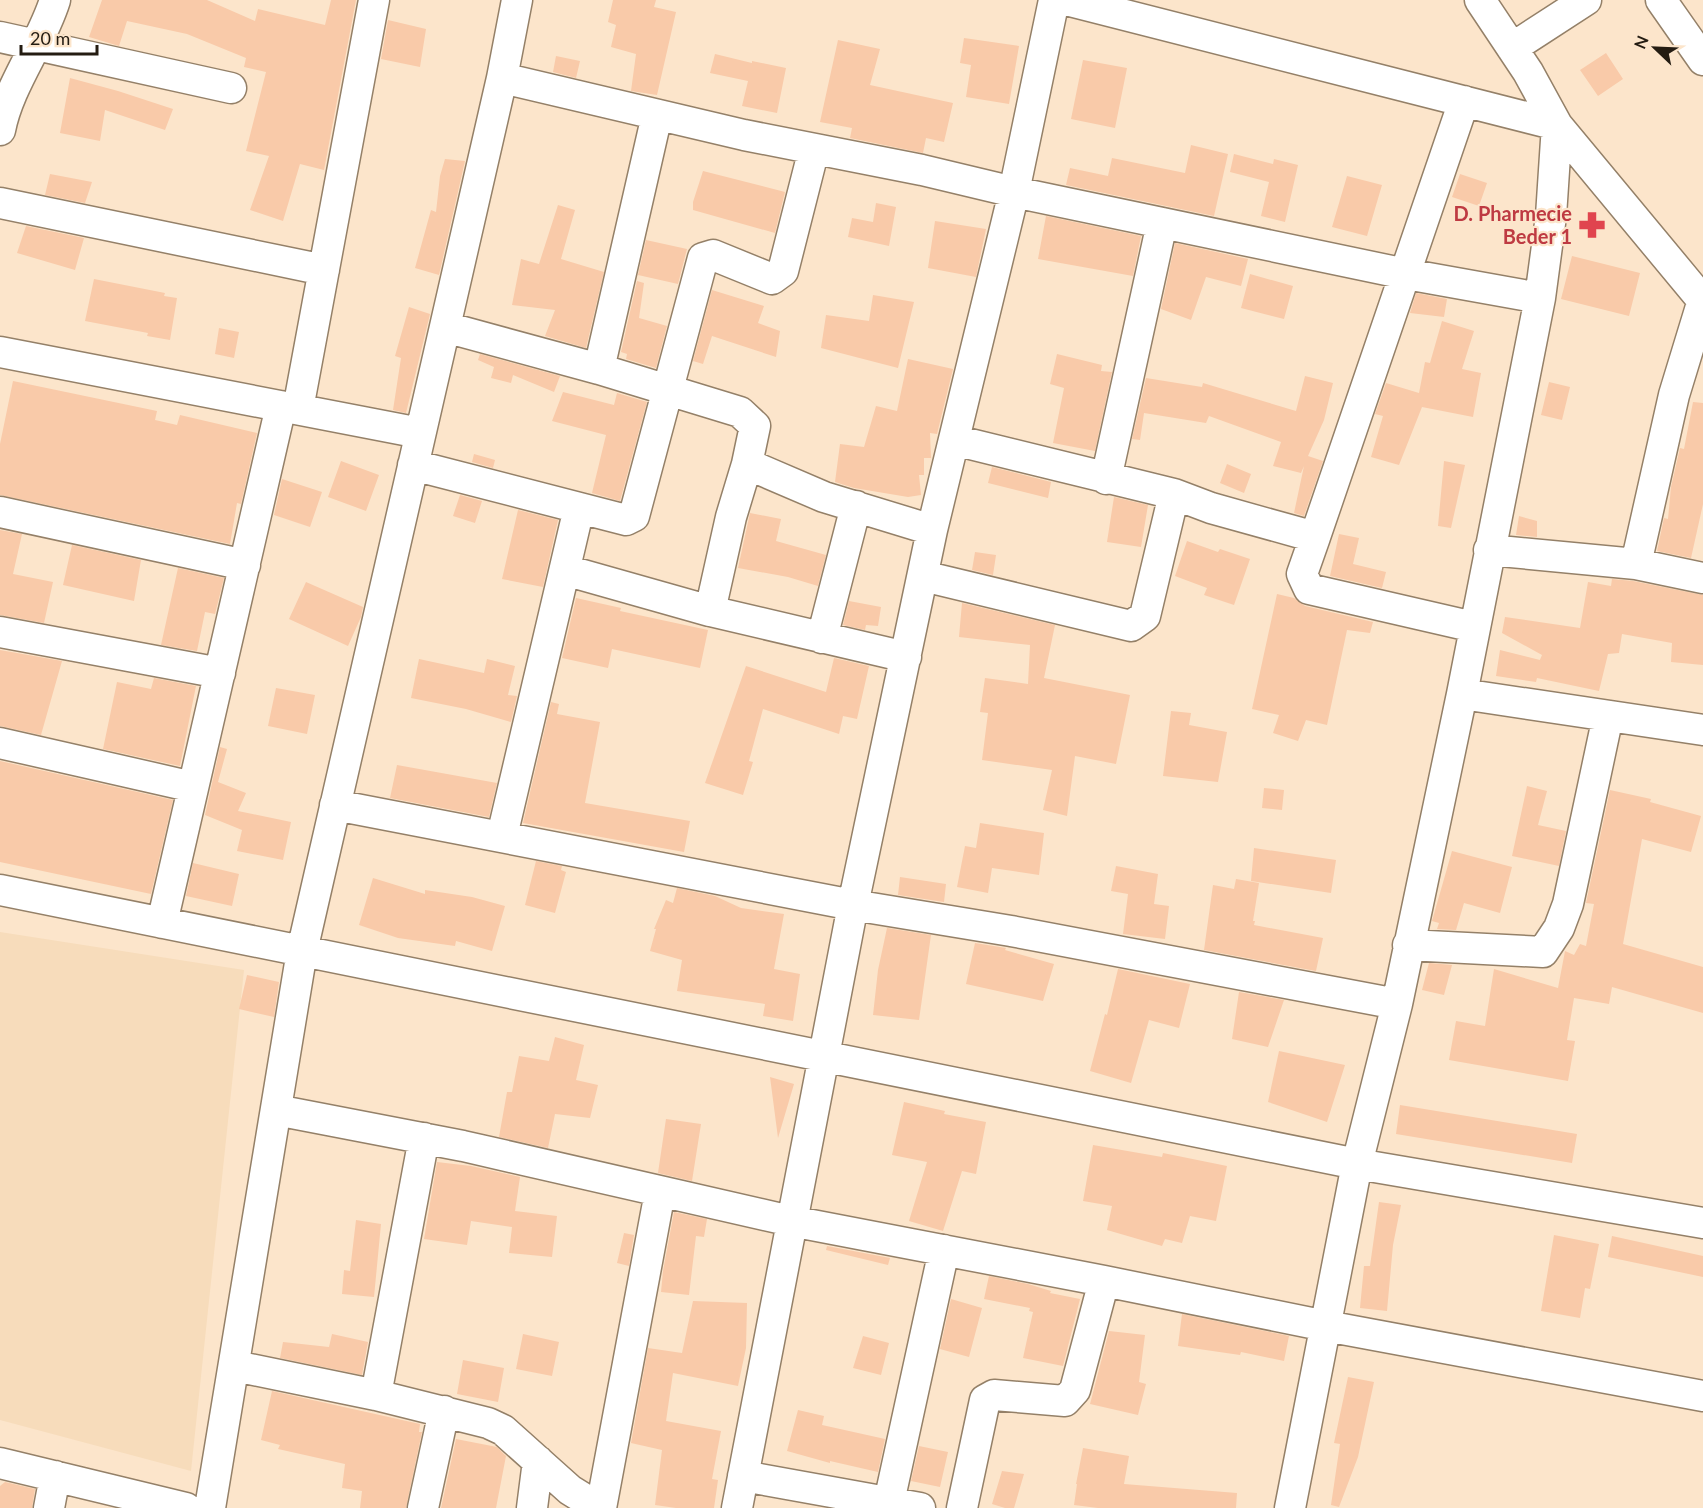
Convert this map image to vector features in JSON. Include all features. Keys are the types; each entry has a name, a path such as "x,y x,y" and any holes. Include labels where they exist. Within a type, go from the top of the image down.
{"street":[{"path":"0,124 14,89 45,30 55,0"},
{"path":"162,923 245,565 290,408 324,270 374,0"},
{"path":"210,1508 302,951 502,78 517,0"},
{"path":"737,1508 823,1058 923,576 1014,192 1054,0"},
{"path":"1066,0 1557,125"},
{"path":"1480,0 1528,72 1557,125 1703,300 1674,395 1636,564"},
{"path":"1512,48 1586,0"},
{"path":"1661,0 1703,60"},
{"path":"0,37 231,88"},
{"path":"502,78 657,115 922,170 1014,192 1406,274 1540,298"},
{"path":"1464,101 1302,574 1309,589 1474,627"},
{"path":"599,369 657,115"},
{"path":"1290,1508 1357,1164 1397,1004 1462,694 1540,298 1551,216 1557,125"},
{"path":"413,465 626,520 634,516 703,258 713,255 772,279 783,271 814,148"},
{"path":"0,203 324,270"},
{"path":"1106,479 1162,223"},
{"path":"445,327 740,411 755,426 710,610"},
{"path":"0,352 420,434"},
{"path":"954,440 1174,494 1211,508 1315,537"},
{"path":"747,464 824,497 933,530"},
{"path":"923,576 1131,626 1145,616 1174,494"},
{"path":"822,638 856,506"},
{"path":"502,836 579,507"},
{"path":"0,512 245,565"},
{"path":"1489,550 1636,564 1703,578"},
{"path":"565,570 710,610 906,657"},
{"path":"0,632 220,673"},
{"path":"1462,694 1703,730"},
{"path":"1408,945 1543,952 1559,928 1568,904 1608,716"},
{"path":"0,744 194,787"},
{"path":"335,806 502,836 854,905 1011,931 1397,1004"},
{"path":"0,890 1357,1164 1703,1223"},
{"path":"276,1110 532,1161 791,1221 1326,1326 1703,1396"},
{"path":"376,1395 424,1138"},
{"path":"235,1366 376,1395 479,1420 503,1430 570,1490 600,1508 660,1192"},
{"path":"889,1502 944,1250"},
{"path":"962,1508 985,1400 994,1395 1065,1401 1075,1390 1104,1281"},
{"path":"423,1508 444,1411"},
{"path":"532,1508 538,1461"},
{"path":"0,1463 186,1508"},
{"path":"49,1508 55,1476"},
{"path":"743,1476 920,1508"}],"shaded area":[{"path":"0,932 244,970 191,1471 0,1420"}],"building":[{"path":"102,0 207,0 255,21 258,9 325,25 331,0 356,0 324,170 300,164 283,221 250,210 269,156 246,151 266,72 244,67 246,58 187,34 127,21 119,46 89,37"},
{"path":"613,0 656,0 654,7 676,12 657,95 631,91 636,54 611,47 616,25 608,22"},
{"path":"388,20 426,29 420,67 381,59"},
{"path":"964,38 1019,46 1009,104 966,97 971,65 960,63"},
{"path":"838,40 880,49 870,85 953,103 944,142 926,138 923,153 850,138 852,128 820,122"},
{"path":"1606,53 1623,79 1598,96 1580,70"},
{"path":"715,54 786,68 777,113 742,106 748,81 710,73"},
{"path":"556,56 580,61 576,78 553,72"},
{"path":"1083,60 1127,68 1115,128 1071,119"},
{"path":"70,78 173,109 165,130 105,110 100,141 60,133"},
{"path":"1191,145 1228,154 1214,216 1066,185 1070,168 1108,176 1112,158 1185,173"},
{"path":"1234,154 1273,164 1274,159 1298,165 1285,222 1261,216 1269,182 1230,172"},
{"path":"445,159 465,161 439,275 415,268 431,210 436,212 440,176"},
{"path":"703,171 785,192 775,233 693,210 693,202"},
{"path":"50,174 92,182 85,203 45,195"},
{"path":"1460,174 1487,183 1479,206 1452,197"},
{"path":"1347,176 1382,185 1367,236 1332,227"},
{"path":"876,203 896,207 889,246 848,237 852,218 873,222"},
{"path":"558,205 575,210 561,259 604,272 586,348 545,336 555,310 512,305 521,259 539,264"},
{"path":"1046,216 1141,236 1133,276 1038,259"},
{"path":"935,221 986,229 976,277 928,268"},
{"path":"26,226 84,238 75,270 17,253"},
{"path":"646,240 687,249 678,284 638,275"},
{"path":"1175,243 1248,259 1241,286 1206,277 1191,320 1161,309"},
{"path":"1572,256 1640,273 1629,316 1561,299"},
{"path":"1250,274 1293,286 1284,319 1241,308"},
{"path":"94,279 165,293 164,296 177,298 170,340 147,336 148,333 85,321"},
{"path":"637,281 644,283 639,318 667,326 656,368 626,359 627,354 621,352"},
{"path":"712,290 764,306 758,323 780,331 776,357 712,336 703,364 693,361"},
{"path":"1416,293 1447,299 1444,317 1410,313"},
{"path":"873,295 914,302 898,368 821,348 826,315 869,321"},
{"path":"409,307 430,314 406,413 393,410 401,358 395,356"},
{"path":"1442,321 1474,331 1462,369 1481,373 1473,417 1422,407 1399,465 1371,457 1383,416 1375,414 1386,383 1419,393 1425,362 1430,363"},
{"path":"219,328 239,332 234,358 215,354"},
{"path":"480,354 560,376 554,392 513,375 511,383 491,378 494,367 478,360"},
{"path":"1057,354 1102,365 1101,371 1112,372 1095,451 1053,443 1064,388 1050,384"},
{"path":"908,359 953,369 937,434 930,433 931,458 924,458 924,475 919,475 921,495 908,497 854,488 835,482 840,444 864,447 876,406 897,411"},
{"path":"1305,376 1333,383 1324,420 1308,456 1323,461 1304,516 1294,513 1304,466 1301,473 1273,466 1281,442 1209,416 1206,423 1144,413 1140,440 1132,439 1146,378 1202,387 1203,383 1296,411"},
{"path":"13,381 157,411 155,420 177,425 180,415 257,433 241,504 237,503 230,544 0,495 0,444"},
{"path":"1549,382 1570,387 1562,420 1541,415"},
{"path":"563,392 614,405 617,393 647,402 620,501 592,493 606,435 552,421"},
{"path":"1693,402 1703,403 1703,504 1691,558 1657,551 1664,518 1668,519 1671,487 1680,448 1684,449"},
{"path":"474,454 495,460 493,468 472,462"},
{"path":"341,461 379,475 366,511 328,497"},
{"path":"1444,461 1465,465 1451,528 1438,526"},
{"path":"1227,464 1251,474 1244,493 1220,483"},
{"path":"992,467 1051,482 1048,498 988,483"},
{"path":"282,479 322,492 310,527 274,515"},
{"path":"460,495 482,501 475,523 453,516"},
{"path":"1114,497 1148,505 1141,547 1107,542"},
{"path":"518,510 558,520 543,587 502,579"},
{"path":"750,513 781,519 776,541 826,555 818,586 788,577 738,568"},
{"path":"1519,516 1537,521 1537,537 1516,535"},
{"path":"0,530 22,534 13,574 53,582 44,623 0,615"},
{"path":"1339,534 1359,538 1353,564 1386,572 1382,588 1330,576"},
{"path":"1187,541 1218,552 1220,549 1250,559 1234,605 1204,595 1207,588 1175,576"},
{"path":"72,545 141,560 134,601 63,585"},
{"path":"975,552 996,555 993,575 972,570"},
{"path":"178,568 224,578 215,614 205,612 197,651 161,645"},
{"path":"1612,579 1703,595 1703,665 1671,662 1672,643 1622,634 1619,653 1608,654 1599,691 1537,678 1536,682 1496,676 1500,650 1540,660 1542,655 1502,633 1505,617 1580,628 1588,582 1611,586"},
{"path":"306,582 363,607 348,646 289,619"},
{"path":"1277,594 1294,598 1305,606 1373,622 1370,633 1347,630 1327,725 1306,720 1298,741 1273,733 1279,715 1252,709"},
{"path":"576,598 621,608 620,611 708,630 700,668 612,649 608,668 562,658"},
{"path":"849,601 881,607 878,626 866,625 865,630 843,625"},
{"path":"962,603 1055,625 1044,678 1130,695 1116,764 1075,756 1067,816 1043,810 1052,770 982,760 988,713 980,712 985,678 1028,684 1030,645 959,637"},
{"path":"0,650 62,661 41,735 0,726"},
{"path":"834,658 869,666 857,719 843,716 839,734 763,709 749,761 753,762 743,795 705,783 746,666 826,692"},
{"path":"419,659 484,673 487,659 515,666 508,695 517,696 511,722 466,709 411,698"},
{"path":"154,678 196,686 180,766 103,749 117,682 151,689"},
{"path":"276,688 315,695 307,734 268,726"},
{"path":"551,702 559,704 557,714 600,722 585,803 690,821 684,852 523,823"},
{"path":"1171,711 1191,713 1189,725 1227,732 1218,782 1163,776"},
{"path":"220,747 227,749 218,782 246,793 238,811 291,822 283,860 237,851 242,830 205,815"},
{"path":"0,761 173,800 151,894 0,862"},
{"path":"397,765 497,783 489,817 390,798"},
{"path":"1527,786 1547,791 1538,825 1566,831 1559,866 1512,856"},
{"path":"1264,788 1284,790 1282,810 1262,808"},
{"path":"1610,790 1651,799 1650,802 1701,816 1691,852 1642,839 1623,944 1703,967 1703,1013 1612,987 1609,1004 1574,998 1567,1040 1575,1041 1568,1081 1449,1060 1456,1021 1485,1026 1494,969 1558,988 1565,951 1574,955 1580,944 1586,946 1594,904 1586,903"},
{"path":"980,823 1044,833 1039,875 992,868 988,893 957,887 965,846 976,848"},
{"path":"1254,848 1336,860 1331,893 1251,881"},
{"path":"1452,851 1512,867 1500,913 1464,903 1456,930 1437,929 1439,923 1432,921"},
{"path":"536,861 562,866 561,870 566,872 555,913 525,905"},
{"path":"193,863 239,874 232,906 186,896"},
{"path":"1116,866 1158,874 1154,904 1169,906 1165,939 1123,934 1128,894 1111,891"},
{"path":"900,877 946,884 944,902 898,895"},
{"path":"373,878 425,894 425,890 472,897 505,906 492,951 456,941 455,946 398,938 359,925"},
{"path":"1236,879 1259,883 1254,925 1323,938 1316,971 1204,950 1213,885 1234,889"},
{"path":"677,888 715,896 741,908 784,914 774,969 800,974 793,1021 763,1016 765,1004 677,991 682,960 650,951 656,929 654,929 666,900 673,903"},
{"path":"887,928 931,935 919,1020 873,1015 878,970"},
{"path":"975,943 1006,948 1005,950 1054,964 1043,1001 966,984"},
{"path":"1429,963 1452,965 1444,995 1422,990"},
{"path":"1118,969 1190,984 1179,1028 1149,1020 1131,1083 1090,1071"},
{"path":"247,975 279,982 274,1017 239,1009"},
{"path":"1239,992 1284,1000 1268,1047 1232,1039"},
{"path":"555,1037 584,1045 576,1080 598,1085 590,1118 555,1114 548,1148 499,1137 507,1092 512,1092 519,1056 549,1061"},
{"path":"1279,1051 1345,1065 1327,1122 1268,1102"},
{"path":"770,1077 794,1084 778,1138"},
{"path":"904,1102 945,1111 944,1114 986,1122 976,1174 962,1171 943,1231 909,1221 927,1162 892,1155"},
{"path":"1400,1105 1577,1134 1572,1163 1396,1134"},
{"path":"666,1119 701,1124 692,1181 658,1173"},
{"path":"1093,1145 1162,1157 1163,1153 1227,1166 1216,1221 1190,1216 1182,1243 1165,1239 1162,1246 1107,1230 1112,1206 1083,1201"},
{"path":"437,1162 471,1166 520,1177 515,1211 557,1216 552,1257 509,1253 512,1227 471,1221 467,1245 424,1239"},
{"path":"1379,1202 1401,1205 1393,1245 1387,1311 1360,1308 1364,1266 1370,1266"},
{"path":"674,1212 707,1219 704,1237 696,1236 689,1295 661,1292"},
{"path":"356,1220 381,1224 374,1297 342,1294 344,1270 350,1271"},
{"path":"624,1233 634,1235 629,1266 617,1263"},
{"path":"1554,1235 1599,1244 1590,1289 1585,1288 1580,1318 1541,1311"},
{"path":"1612,1236 1703,1256 1703,1277 1608,1257"},
{"path":"827,1246 890,1258 888,1265 826,1250"},
{"path":"989,1276 1028,1284 1051,1291 1050,1293 1080,1299 1063,1366 1023,1358 1033,1312 1029,1311 1030,1308 984,1299"},
{"path":"951,1299 982,1308 969,1357 940,1349"},
{"path":"693,1301 747,1303 746,1348 738,1386 673,1373 666,1421 721,1431 712,1479 718,1480 714,1508 676,1508 655,1505 662,1450 631,1443 648,1348 682,1353"},
{"path":"1182,1314 1289,1336 1284,1361 1241,1352 1240,1355 1178,1346"},
{"path":"1109,1331 1145,1335 1139,1382 1146,1384 1138,1415 1090,1404"},
{"path":"332,1334 368,1342 362,1375 280,1358 283,1342 329,1347"},
{"path":"523,1334 559,1342 552,1376 516,1369"},
{"path":"863,1336 889,1343 881,1375 853,1368"},
{"path":"463,1360 504,1368 498,1402 457,1394"},
{"path":"1348,1377 1374,1382 1358,1457 1339,1507 1331,1505 1340,1444 1334,1443"},
{"path":"272,1391 420,1424 419,1432 422,1432 406,1508 360,1508 362,1491 342,1488 345,1464 278,1449 280,1445 261,1440"},
{"path":"798,1410 824,1416 822,1425 885,1439 878,1472 830,1461 830,1463 787,1451"},
{"path":"456,1439 497,1447 506,1456 496,1508 441,1508"},
{"path":"919,1446 948,1452 940,1487 911,1481"},
{"path":"1083,1448 1129,1456 1124,1484 1237,1493 1236,1508 1098,1508 1074,1505"},
{"path":"1002,1471 1024,1474 1014,1508 992,1504"},
{"path":"5,1482 35,1489 32,1508 0,1508 0,1486"}],"place":[{"name":"D. Pharmecie Beder 1","path":"1592,225"}]}
